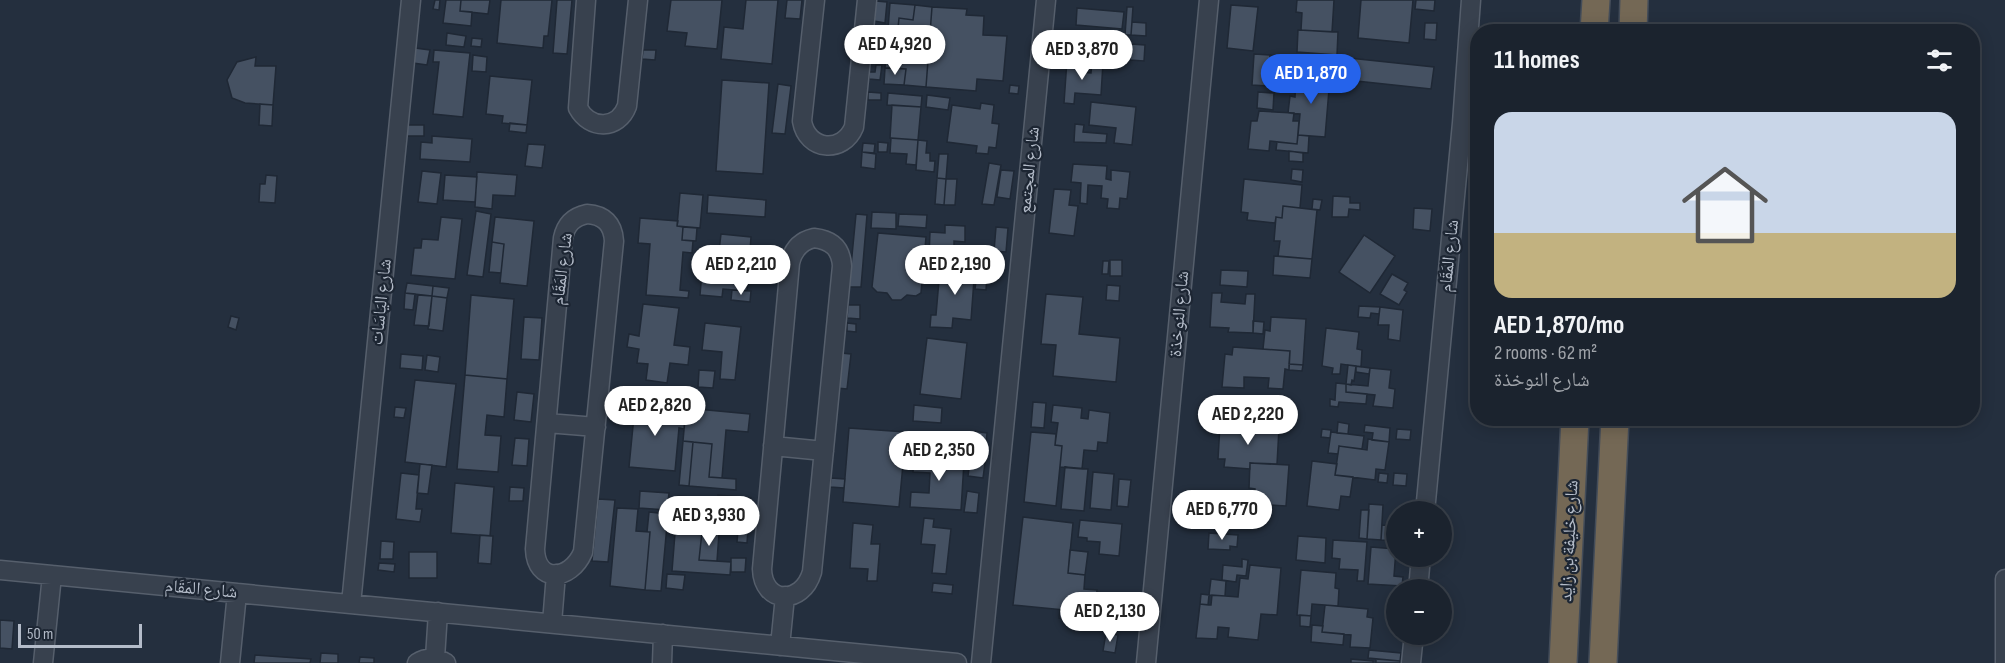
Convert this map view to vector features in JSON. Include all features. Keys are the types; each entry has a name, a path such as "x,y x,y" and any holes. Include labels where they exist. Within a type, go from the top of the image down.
{"highway":[{"path":"1594,24 1596,0"},
{"path":"1633,24 1634,0"},
{"name":"شارع خليفة بن زايد","path":"1563,663 1575,426"},
{"path":"1603,663 1615,426"}],"street":[{"name":"شارع اليَاسَات","path":"351,604 411,0"},
{"path":"586,0 578,108 585,118 597,125 603,125 610,124 621,117 627,106 638,0"},
{"path":"815,0 802,122 811,140 823,146 830,146 842,143 852,133 854,127 867,0"},
{"name":"شارع المجتمع","path":"981,663 1046,0"},
{"name":"شارع النوخذة","path":"1146,663 1209,0"},
{"name":"شارع المَقَام","path":"1426,501 1462,123 1471,0"},
{"name":"شارع المَقَام","path":"594,214 607,221 614,241 596,427 583,552 573,568 562,574 556,574 543,569 535,556 565,231 568,224 580,215 594,214"},
{"path":"822,239 835,246 842,259 824,451 812,572 803,590 791,596 784,596 770,590 762,577 792,256 795,249 807,240 822,239"},
{"path":"547,423 596,427"},
{"path":"773,446 824,451"},
{"name":"شارع المَقَام","path":"0,570 663,634 891,660 957,663"},
{"path":"552,623 556,574"},
{"path":"43,663 52,575"},
{"path":"2005,579 2005,663"},
{"path":"230,663 237,593"},
{"path":"780,646 784,596"},
{"path":"417,663 427,658 441,660 438,612"},
{"path":"662,663 663,634"},
{"path":"1411,663 1413,645"}],"building":[{"path":"435,0 440,0 439,10 433,9"},
{"path":"446,0 461,0 460,11 472,12 471,26 443,23"},
{"path":"461,0 490,0 488,14 460,11"},
{"path":"501,0 552,0 548,36 544,36 543,48 497,43"},
{"path":"557,0 572,0 567,54 553,53"},
{"path":"671,0 722,0 717,49 685,46 687,33 667,31"},
{"path":"746,0 778,0 772,64 721,59 724,27 743,29"},
{"path":"787,0 802,0 800,19 785,18"},
{"path":"1297,0 1334,0 1332,32 1301,30 1302,13 1296,12"},
{"path":"1361,0 1413,0 1409,43 1358,38"},
{"path":"1416,0 1435,0 1434,11 1415,9"},
{"path":"876,1 887,2 885,23 874,21"},
{"path":"890,3 915,5 913,20 899,18 894,68 885,68"},
{"path":"915,5 932,7 926,87 904,85 906,69 894,68 899,18 913,20"},
{"path":"1231,5 1258,7 1253,51 1227,48"},
{"path":"932,7 967,9 966,15 984,16 983,35 1007,36 1003,81 977,79 976,91 926,87"},
{"path":"1127,7 1133,7 1131,35 1125,35"},
{"path":"1077,8 1124,12 1122,29 1076,25"},
{"path":"1132,22 1146,23 1146,36 1131,35"},
{"path":"1425,23 1437,23 1436,40 1424,39"},
{"path":"1298,30 1338,32 1337,55 1297,52"},
{"path":"447,33 466,36 464,47 446,45"},
{"path":"472,38 482,39 481,47 471,46"},
{"path":"1123,43 1131,44 1130,58 1122,57"},
{"path":"1131,44 1145,45 1144,61 1130,60"},
{"path":"415,48 430,50 427,65 413,63"},
{"path":"434,50 470,53 463,117 433,114 439,62 433,62"},
{"path":"643,50 656,50 655,60 642,59"},
{"path":"1254,54 1270,55 1268,86 1252,85"},
{"path":"473,55 487,57 486,72 472,71"},
{"path":"1270,55 1277,56 1276,72 1269,72"},
{"path":"256,57 255,66 276,66 273,105 245,103 232,98 227,80 237,62"},
{"path":"1349,58 1434,67 1431,89 1347,80"},
{"path":"1067,60 1079,61 1079,72 1091,73 1092,62 1103,63 1101,95 1075,93 1074,104 1064,103"},
{"path":"876,65 882,65 880,80 869,79 869,72 875,72"},
{"path":"885,68 906,69 904,85 884,84"},
{"path":"1296,75 1330,78 1325,137 1298,135 1300,114 1288,113 1290,96 1295,97"},
{"path":"490,76 532,80 527,125 502,123 503,116 486,114"},
{"path":"722,80 769,83 763,174 716,171"},
{"path":"778,84 791,86 785,134 772,133"},
{"path":"1010,85 1019,86 1018,94 1009,93"},
{"path":"868,92 881,93 881,100 868,100"},
{"path":"1258,92 1274,93 1273,110 1257,108"},
{"path":"888,93 922,96 921,107 887,105"},
{"path":"927,95 950,98 948,110 926,107"},
{"path":"1091,102 1136,107 1132,145 1114,143 1116,128 1089,125"},
{"path":"981,103 994,105 992,123 999,124 996,148 989,147 988,154 976,153 977,146 947,142 952,105 980,109"},
{"path":"260,104 273,105 272,126 259,125"},
{"path":"892,105 921,107 918,140 890,138"},
{"path":"1259,111 1294,113 1293,121 1299,121 1297,144 1270,141 1269,151 1248,149 1251,121 1257,121"},
{"path":"510,123 527,125 526,133 509,131"},
{"path":"1075,124 1084,125 1083,132 1107,134 1106,143 1074,142"},
{"path":"406,125 424,125 424,136 406,136"},
{"path":"1298,135 1309,136 1308,153 1276,150 1277,142 1297,144"},
{"path":"432,136 472,139 470,162 420,159 421,142 432,143"},
{"path":"891,138 918,140 916,165 906,164 907,154 890,153"},
{"path":"918,140 927,141 926,153 930,153 930,161 935,161 934,172 916,170"},
{"path":"878,142 888,143 887,152 878,152"},
{"path":"863,143 875,144 874,153 862,152"},
{"path":"528,144 545,145 542,168 525,166"},
{"path":"1289,151 1303,153 1303,162 1289,161"},
{"path":"862,152 876,154 875,169 861,167"},
{"path":"939,154 948,154 946,179 937,178"},
{"path":"989,163 1001,165 994,205 982,204"},
{"path":"1073,164 1107,166 1106,179 1111,180 1111,170 1130,172 1127,199 1120,198 1119,209 1107,208 1108,199 1101,198 1102,186 1088,185 1087,204 1080,203 1081,183 1071,182"},
{"path":"1292,169 1303,170 1302,182 1291,180"},
{"path":"1001,170 1014,171 1010,199 997,197"},
{"path":"422,171 441,173 437,204 418,202"},
{"path":"477,172 517,175 515,196 493,195 492,209 475,207"},
{"path":"266,175 277,176 275,203 259,202 260,184 265,184"},
{"path":"445,175 477,177 475,202 443,200"},
{"path":"937,178 946,179 944,205 935,204"},
{"path":"946,179 957,179 955,205 944,205"},
{"path":"1244,179 1302,185 1300,208 1283,206 1282,218 1276,217 1275,223 1247,220 1248,213 1241,212"},
{"path":"1054,189 1071,190 1069,205 1078,206 1074,236 1049,233"},
{"path":"680,193 703,195 700,228 677,226"},
{"path":"708,195 766,200 765,217 707,213"},
{"path":"1333,196 1350,197 1350,203 1360,203 1360,210 1349,209 1348,217 1332,217"},
{"path":"1313,199 1322,200 1320,210 1312,209"},
{"path":"1283,206 1317,210 1312,259 1278,256 1280,241 1274,241 1276,217 1282,218"},
{"path":"1414,208 1432,209 1430,231 1413,229"},
{"path":"476,211 491,214 483,277 467,275"},
{"path":"872,212 896,213 896,229 871,228"},
{"path":"856,214 867,215 861,287 849,287"},
{"path":"899,214 927,215 926,228 898,226"},
{"path":"441,217 462,219 455,279 411,275 414,248 421,248 422,239 438,240"},
{"path":"495,217 534,221 527,286 500,283 504,244 492,242"},
{"path":"640,218 678,221 677,226 683,227 682,240 693,241 692,253 683,252 680,290 689,291 688,298 646,295 650,244 638,243"},
{"path":"945,225 965,226 965,242 954,241 954,258 929,257 930,232 945,233"},
{"path":"683,227 697,228 696,241 682,240"},
{"path":"996,227 1008,228 1006,252 994,251"},
{"path":"878,233 926,237 921,293 916,296 907,295 901,300 892,300 887,293 877,292 872,287"},
{"path":"721,234 751,237 747,291 723,289 722,297 700,295 703,259 718,260"},
{"path":"1364,235 1395,256 1370,293 1339,272"},
{"path":"492,242 504,244 501,273 489,272"},
{"path":"1274,256 1312,259 1310,278 1273,275"},
{"path":"1110,260 1122,260 1122,276 1110,276"},
{"path":"1103,261 1109,261 1108,274 1102,274"},
{"path":"946,264 975,266 971,320 953,318 952,328 930,327 931,315 936,315 939,280 945,281"},
{"path":"1221,270 1248,271 1247,287 1220,285"},
{"path":"977,274 987,274 986,290 975,289"},
{"path":"1392,274 1408,283 1404,290 1407,292 1399,305 1380,294"},
{"path":"407,283 433,286 432,296 405,293"},
{"path":"1107,285 1120,286 1119,301 1106,300"},
{"path":"433,286 449,288 447,298 432,296"},
{"path":"732,290 751,291 750,302 731,300"},
{"path":"405,293 415,294 413,310 404,309"},
{"path":"1212,293 1222,293 1221,302 1245,304 1246,294 1255,294 1253,333 1228,332 1229,328 1210,327"},
{"path":"1046,294 1083,297 1079,334 1120,338 1116,382 1053,376 1056,345 1041,344"},
{"path":"418,295 432,296 429,326 414,325"},
{"path":"471,295 514,299 507,379 465,375"},
{"path":"432,296 447,298 443,331 428,329"},
{"path":"643,304 679,308 674,345 690,347 688,365 670,363 667,383 646,380 648,364 637,363 639,349 627,347 629,334 639,336"},
{"path":"848,305 860,305 860,319 847,318"},
{"path":"1359,306 1380,307 1379,314 1371,313 1370,318 1358,317"},
{"path":"1380,307 1403,310 1400,341 1388,339 1389,325 1378,325"},
{"path":"231,316 239,318 236,330 228,327"},
{"path":"524,317 542,318 539,360 521,359"},
{"path":"1271,317 1306,319 1303,365 1289,364 1290,351 1263,349 1265,330 1270,331"},
{"path":"1253,321 1264,322 1263,334 1253,333"},
{"path":"705,323 741,327 735,380 720,379 722,352 702,350"},
{"path":"847,323 856,324 856,332 847,331"},
{"path":"1326,328 1359,332 1357,349 1362,350 1361,367 1341,364 1340,374 1332,374 1333,368 1322,366"},
{"path":"927,338 967,343 961,399 920,394"},
{"path":"1233,347 1290,351 1289,370 1285,369 1283,389 1268,388 1269,378 1244,377 1244,388 1222,387 1225,354 1232,355"},
{"path":"841,353 851,354 847,389 837,388"},
{"path":"401,354 423,356 422,370 400,368"},
{"path":"427,355 440,357 438,372 425,370"},
{"path":"1289,364 1303,365 1302,371 1289,370"},
{"path":"1348,365 1356,366 1354,381 1352,380 1351,385 1346,384"},
{"path":"1356,366 1370,368 1369,374 1356,372"},
{"path":"1370,368 1391,370 1389,388 1395,389 1393,408 1373,406 1375,395 1346,392 1346,384 1368,386"},
{"path":"699,370 715,371 713,388 698,387"},
{"path":"465,375 507,379 504,417 487,415 485,435 501,436 498,472 457,469"},
{"path":"415,380 456,384 446,467 405,462"},
{"path":"1336,383 1346,384 1346,392 1367,394 1366,404 1339,402 1338,407 1330,406 1330,399 1335,400"},
{"path":"517,392 534,394 531,422 514,420"},
{"path":"1033,402 1046,403 1044,428 1031,427"},
{"path":"914,405 942,408 941,423 913,421"},
{"path":"1053,405 1082,408 1081,418 1088,419 1089,410 1110,413 1107,443 1098,442 1097,451 1084,450 1082,469 1060,467 1062,446 1055,445 1058,423 1051,422"},
{"path":"395,407 406,408 404,418 394,417"},
{"path":"623,407 676,411 676,407 686,408 684,429 679,428 675,471 629,467 634,416 622,415"},
{"path":"686,408 750,414 748,432 726,430 722,478 709,477 712,444 683,441"},
{"path":"1338,422 1349,424 1348,434 1337,433"},
{"path":"1220,425 1279,428 1277,464 1250,463 1250,469 1224,467 1225,459 1218,459"},
{"path":"1365,425 1390,428 1389,442 1372,440 1373,433 1364,432"},
{"path":"849,428 906,432 899,507 843,502"},
{"path":"1322,429 1331,430 1330,438 1321,437"},
{"path":"1397,429 1411,430 1410,440 1396,439"},
{"path":"973,431 987,433 986,445 972,443"},
{"path":"1031,432 1056,434 1055,445 1062,446 1056,506 1024,502"},
{"path":"1331,432 1364,436 1362,449 1339,446 1338,454 1328,453"},
{"path":"915,435 948,437 947,449 927,447 927,453 914,453"},
{"path":"515,438 529,439 527,466 512,465"},
{"path":"1368,439 1389,442 1385,470 1376,469 1375,480 1335,475 1339,446 1367,450"},
{"path":"683,441 693,442 689,486 679,485"},
{"path":"693,442 712,444 709,477 736,479 736,490 689,486"},
{"path":"972,446 987,448 983,478 968,476"},
{"path":"914,453 952,455 951,461 964,462 961,510 910,507 911,492 929,493 930,473 913,472"},
{"path":"1312,461 1337,464 1335,475 1353,477 1350,497 1341,496 1339,510 1307,506"},
{"path":"1250,463 1289,465 1286,506 1255,504 1255,489 1249,488"},
{"path":"420,464 432,465 428,494 417,493"},
{"path":"1065,467 1088,469 1084,511 1061,509"},
{"path":"1093,472 1114,474 1111,510 1090,508"},
{"path":"401,473 419,475 416,509 422,509 420,522 396,519"},
{"path":"1379,473 1388,474 1387,483 1378,482"},
{"path":"1394,473 1407,474 1406,486 1393,485"},
{"path":"831,478 845,479 844,488 830,487"},
{"path":"1119,479 1131,480 1128,507 1117,506"},
{"path":"455,483 494,487 490,536 451,533"},
{"path":"510,487 524,488 523,501 509,501"},
{"path":"640,491 669,493 667,510 639,508"},
{"path":"967,491 979,493 977,513 964,512"},
{"path":"718,495 751,498 750,505 739,504 738,514 749,515 747,543 737,542 738,530 733,529 735,515 717,513"},
{"path":"678,496 715,499 713,533 702,532 699,560 731,562 730,575 672,571"},
{"path":"598,499 615,500 608,562 592,561"},
{"path":"1369,504 1383,505 1381,540 1367,539"},
{"path":"617,508 638,509 636,531 650,532 645,590 610,586"},
{"path":"1211,510 1231,511 1231,527 1210,526"},
{"path":"1361,510 1369,510 1367,539 1359,538"},
{"path":"649,512 668,514 661,591 645,590 650,532 647,532"},
{"path":"1182,512 1201,514 1199,523 1180,520"},
{"path":"1023,517 1073,523 1068,573 1085,575 1084,589 1097,590 1095,613 1013,605"},
{"path":"924,518 934,519 933,527 951,529 946,574 932,573 935,545 921,544"},
{"path":"1080,520 1122,524 1119,556 1099,554 1100,542 1087,541 1087,538 1078,537"},
{"path":"853,523 873,525 871,544 880,544 877,581 867,581 868,569 850,568"},
{"path":"1382,525 1386,525 1386,540 1381,540"},
{"path":"702,532 719,533 717,561 699,560"},
{"path":"1209,533 1238,535 1237,547 1230,546 1230,550 1208,549"},
{"path":"480,535 493,536 491,564 478,563"},
{"path":"1298,536 1326,538 1325,563 1296,560"},
{"path":"1333,540 1367,542 1364,581 1357,581 1358,570 1339,569 1340,559 1332,558"},
{"path":"381,541 394,542 393,559 380,559"},
{"path":"1371,547 1386,548 1386,567 1395,567 1394,576 1403,577 1403,579 1386,579 1386,585 1368,584"},
{"path":"1070,550 1088,552 1085,575 1068,573"},
{"path":"409,552 437,552 437,578 409,578"},
{"path":"731,558 746,558 745,572 731,572"},
{"path":"1242,559 1248,560 1246,576 1237,575 1236,582 1222,580 1223,565 1242,567"},
{"path":"379,563 395,564 394,572 378,570"},
{"path":"1250,565 1281,568 1277,615 1261,614 1258,640 1228,637 1229,628 1218,627 1217,639 1196,638 1200,604 1211,605 1212,595 1238,597 1240,578 1248,579"},
{"path":"1301,570 1336,573 1335,588 1339,589 1338,606 1312,604 1311,616 1297,615"},
{"path":"667,574 685,575 683,590 666,588"},
{"path":"1211,579 1226,581 1225,596 1209,595"},
{"path":"933,583 953,585 952,594 932,592"},
{"path":"1201,594 1209,595 1208,605 1200,604"},
{"path":"1325,605 1368,609 1367,617 1373,618 1370,648 1350,647 1351,635 1322,632"},
{"path":"1060,610 1104,614 1103,623 1059,618"},
{"path":"1300,615 1311,616 1310,627 1300,626"},
{"path":"0,620 14,621 12,649 0,648"},
{"path":"1312,625 1323,626 1322,632 1344,634 1343,645 1311,642"},
{"path":"1106,633 1118,635 1115,653 1103,651"},
{"path":"1369,650 1401,653 1400,661 1368,658"},
{"path":"321,653 338,654 338,663 320,663"},
{"path":"255,655 311,659 310,663 254,663"},
{"path":"360,657 374,658 374,663 359,663"},
{"path":"1351,659 1373,661 1373,663 1351,663"},
{"path":"1376,659 1400,661 1400,663 1376,663"}]}
